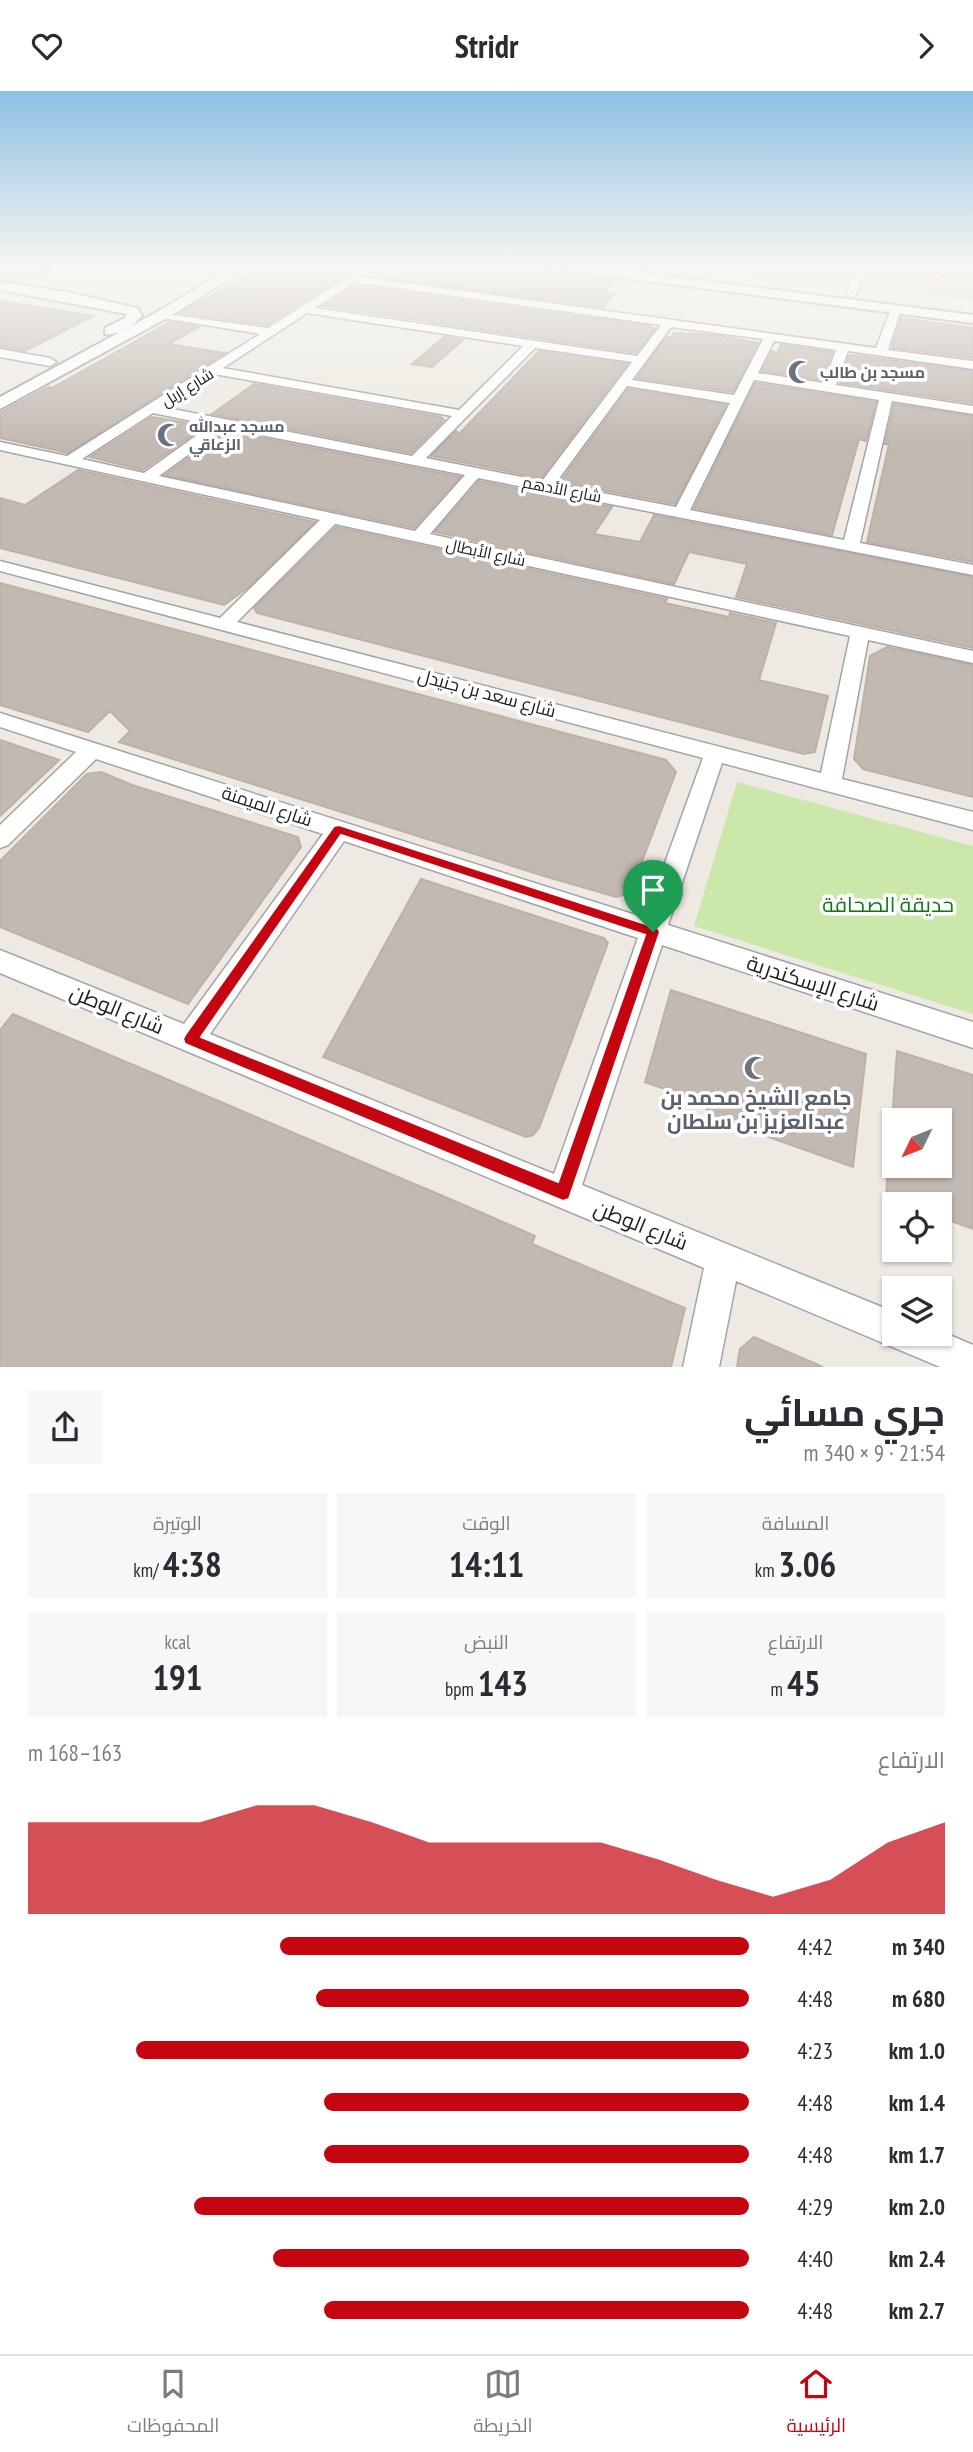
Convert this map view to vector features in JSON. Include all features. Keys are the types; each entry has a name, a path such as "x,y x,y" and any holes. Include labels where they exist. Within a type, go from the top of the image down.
{"street":[{"path":"0,389 121,326"},
{"path":"0,404 125,326"},
{"path":"239,326 270,332"},
{"name":"شارع إربل","path":"70,461 281,326"},
{"path":"410,326 639,360"},
{"path":"546,486 666,326"},
{"path":"687,326 973,365"},
{"path":"881,352 890,326"},
{"path":"681,512 770,337"},
{"path":"415,461 533,344"},
{"path":"829,388 843,347"},
{"path":"0,353 50,362"},
{"path":"213,370 461,414"},
{"path":"750,376 973,410"},
{"path":"624,382 738,400"},
{"path":"851,546 886,397"},
{"name":"شارع الأدهم","path":"152,409 973,570"},
{"path":"146,478 222,423"},
{"name":"شارع الأبطال","path":"0,446 973,657"},
{"path":"419,537 475,472"},
{"path":"225,623 332,518"},
{"name":"شارع سعد بن جنيدل","path":"0,566 973,821"},
{"path":"830,783 860,633"},
{"name":"شارع الميمنة","path":"0,720 653,932"},
{"path":"0,839 92,750"},
{"path":"563,1193 715,753"},
{"path":"190,1039 339,830"},
{"name":"شارع الإسكندرية","path":"653,932 973,1035"},
{"name":"شارع الوطن","path":"0,961 882,1325"},
{"path":"701,1367 723,1259"},
{"path":"933,1346 973,1363"}],"green space":[{"name":"حديقة الصحافة","path":"737,782 973,846 973,1014 694,926"}],"building":[{"path":"0,326 74,326 25,351 0,347"},
{"path":"164,326 199,327 169,344 225,353 68,453 0,438 0,413 48,387 52,388"},
{"path":"453,326 647,326 655,329 636,353"},
{"path":"899,326 973,328 973,358 892,348"},
{"path":"674,333 715,335 758,343 733,392 637,378 667,336 671,338"},
{"path":"444,337 463,340 432,367 412,364"},
{"path":"781,345 832,352 822,380 762,371 772,351 777,353"},
{"path":"539,351 627,364 541,478 431,456 456,431 459,434"},
{"path":"849,356 973,371 973,403 840,383"},
{"path":"755,383 876,402 866,441 859,439 832,535 694,508"},
{"path":"254,384 441,417 444,420 411,453 212,414"},
{"path":"628,389 726,405 675,504 560,482"},
{"path":"894,404 973,416 973,562 867,542 889,444 885,444"},
{"path":"152,417 205,426 143,470 90,457"},
{"path":"226,431 460,477 414,528 165,475"},
{"path":"78,470 315,522 246,589 224,605 0,548 0,498 25,505"},
{"path":"479,481 612,507 594,534 640,542 654,515 973,577 973,648 736,597 747,564 689,552 674,584 435,532"},
{"path":"336,527 667,599 665,603 729,617 730,613 776,623 759,680 828,696 815,752 804,754 257,613 254,608"},
{"path":"0,583 666,760 676,772 630,893 616,897 544,876 119,742 130,731 110,711 88,732 0,705"},
{"path":"887,647 973,665 973,797 863,769 854,759 870,656"},
{"path":"0,740 59,760 0,816"},
{"path":"101,772 132,785 298,837 301,847 188,1004 0,927 0,861 87,774"},
{"path":"421,879 604,938 608,943 539,1128 533,1135 526,1137 323,1057"},
{"name":"جامع الشيخ محمد بن عبدالعزيز بن سلطان","path":"671,990 866,1054 853,1167 706,1115 708,1104 645,1082"},
{"path":"13,1014 535,1236 532,1244 685,1308 671,1367 0,1367 0,1030"},
{"path":"897,1051 973,1075 973,1229 952,1221 952,1192 886,1192 887,1178 952,1178 952,1108 893,1108"},
{"path":"754,1337 823,1367 737,1367 740,1349"}],"place":[{"name":"مسجد بن طالب","path":"800,372"},
{"name":"مسجد عبدالله الزعاقي","path":"169,435"},
{"name":"جامع الشيخ محمد بن عبدالعزيز بن سلطان","path":"756,1068"}],"route":[{"path":"339,830 653,932 563,1193 190,1039 339,830"}]}
